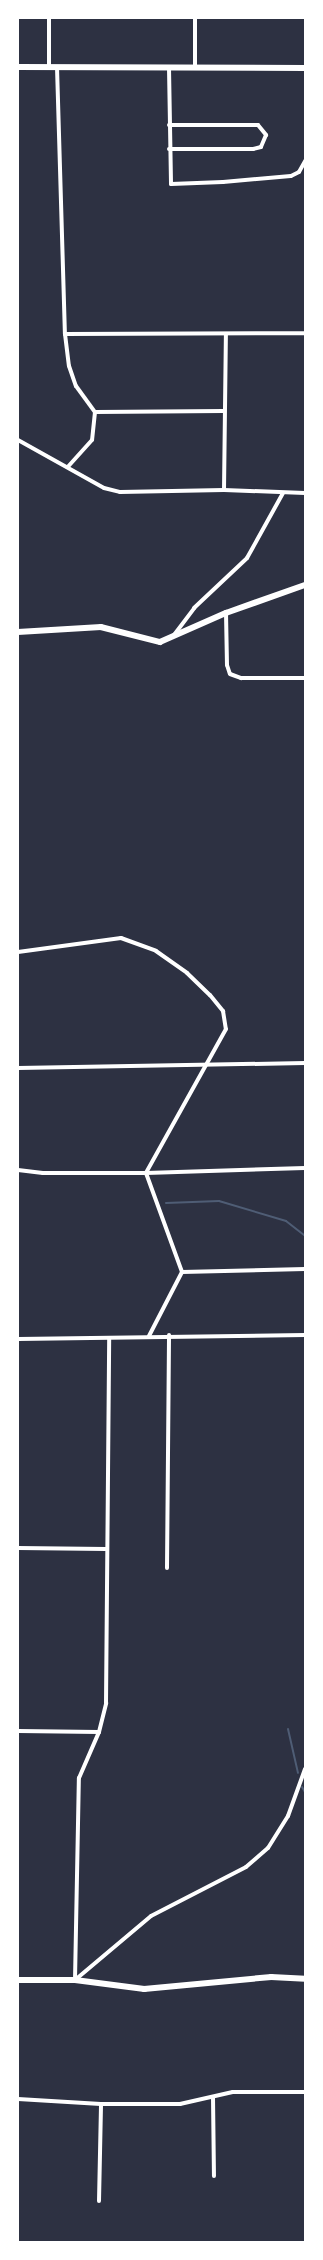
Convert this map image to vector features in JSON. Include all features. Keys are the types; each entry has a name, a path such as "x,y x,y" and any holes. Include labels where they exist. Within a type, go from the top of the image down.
{"main road":[{"path":"18,1980 75,1980 144,1989 271,1977 305,1979"}],"street":[{"path":"49,18 49,67"},
{"path":"195,18 195,66"},
{"path":"18,67 169,68 195,66 305,68"},
{"path":"57,68 65,334 69,366 76,386 95,412 92,440 68,467"},
{"path":"169,68 171,184 291,176 299,172 305,161"},
{"path":"169,125 258,125 266,135 261,147 253,149 170,149"},
{"path":"65,334 305,333"},
{"path":"224,490 226,334"},
{"path":"95,412 224,412"},
{"path":"18,440 104,488 120,492 224,490 305,493"},
{"path":"172,639 194,608 247,558 283,493"},
{"path":"18,632 101,627 150,641 160,642 172,639 226,613 305,585"},
{"path":"226,613 227,665 230,674 241,678 305,678"},
{"path":"18,952 121,938 156,951 187,973 210,995 223,1012 226,1029 208,1065 146,1173 182,1272 148,1336"},
{"path":"18,1068 305,1062"},
{"path":"18,1170 43,1173 146,1173 305,1168"},
{"path":"182,1272 305,1269"},
{"path":"167,1568 169,1335"},
{"path":"18,1339 109,1338 169,1335 305,1335"},
{"path":"75,1980 79,1778 99,1732 106,1703 106,1549 109,1338"},
{"path":"18,1548 106,1549"},
{"path":"18,1731 99,1732"},
{"path":"75,1980 151,1916 246,1867 268,1848 288,1816 305,1769"},
{"path":"18,2099 101,2104 180,2104 233,2092 305,2092"},
{"path":"213,2097 214,2176"},
{"path":"99,2201 101,2104"}],"waterway":[{"path":"166,1203 219,1201 286,1221 305,1236"},
{"path":"288,1729 298,1773"},
{"path":"302,1787 305,1792"}]}
